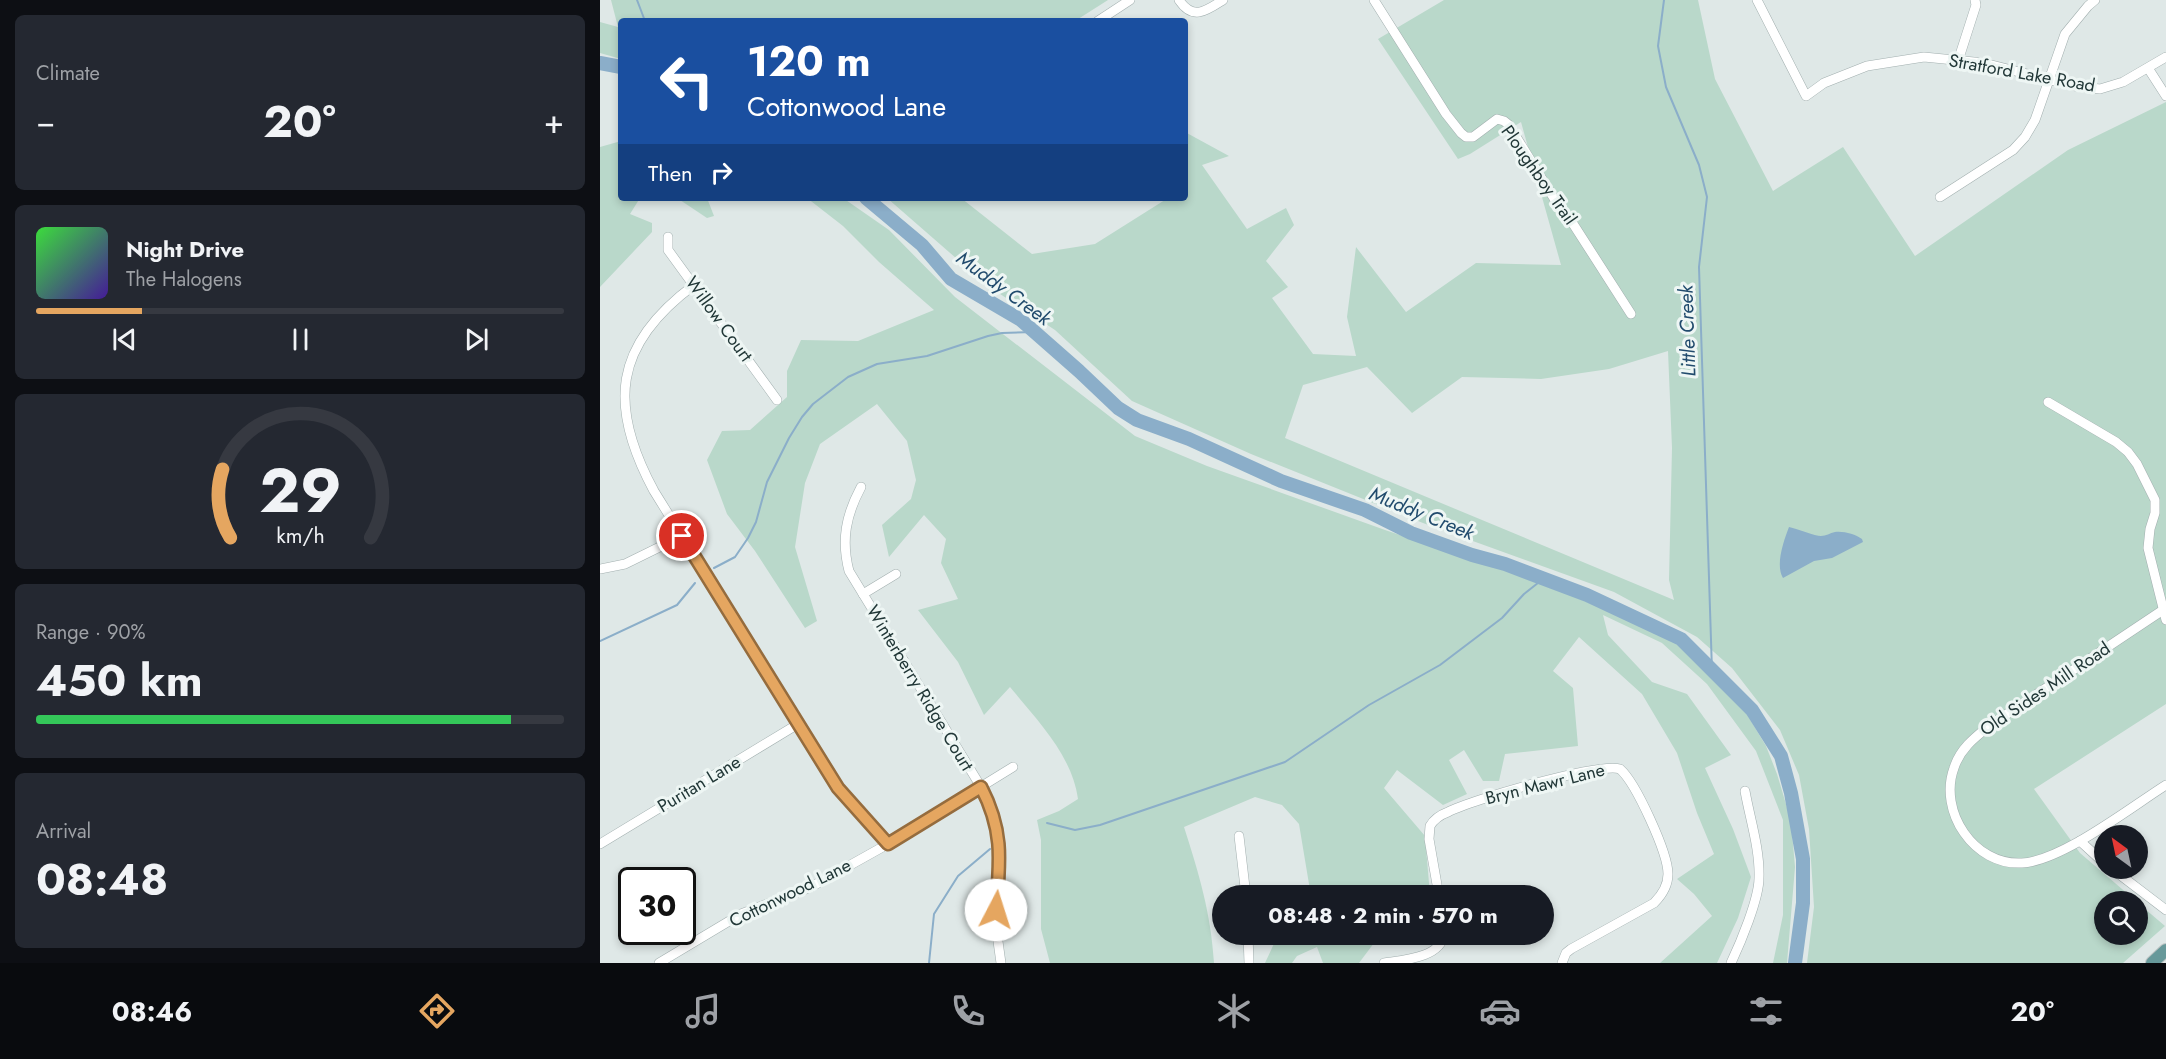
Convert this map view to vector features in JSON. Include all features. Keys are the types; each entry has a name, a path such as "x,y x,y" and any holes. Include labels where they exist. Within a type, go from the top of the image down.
{"main road":[{"path":"2152,963 2166,950"}],"street":[{"path":"1103,18 1130,0"},
{"path":"1179,0 1185,9 1195,13 1204,12 1223,0"},
{"name":"Ploughboy Trail","path":"1374,0 1446,114 1461,133 1473,137 1497,119 1509,126 1558,205 1570,219 1631,314"},
{"name":"Stratford Lake Road","path":"1757,0 1806,96 1824,83 1866,66 1924,57 1984,63 2074,86 2100,89 2123,82 2166,57"},
{"path":"1958,61 1976,5 1975,0"},
{"path":"1940,198 2013,150 2025,136 2034,120 2065,34 2096,0"},
{"path":"2148,68 2166,96"},
{"name":"Willow Court","path":"668,237 668,250 777,400"},
{"path":"694,285 659,314 645,333 630,363 625,393 628,426 637,458 654,491 845,798 888,844"},
{"path":"2048,402 2116,442 2128,452 2137,465 2151,491 2156,507 2148,548 2166,620"},
{"name":"Winterberry Ridge Court","path":"861,487 852,502 846,521 844,547 849,571 981,787 994,816 998,830 1000,856 996,927 1001,963"},
{"path":"600,569 625,564 682,536"},
{"path":"863,594 896,574"},
{"name":"Old Sides Mill Road","path":"2163,610 1989,726 1964,748 1954,768 1950,787 1954,816 1966,836 1982,851 2003,861 2022,863 2045,858 2080,841 2166,785"},
{"name":"Puritan Lane","path":"600,844 798,724"},
{"name":"Cottonwood Lane","path":"659,963 741,914 811,887 888,844 1012,767"},
{"name":"Bryn Mawr Lane","path":"1437,885 1429,839 1430,826 1440,815 1462,806 1552,780 1603,768 1620,769 1638,796 1664,856 1668,871 1666,884 1661,896 1654,903 1571,949 1566,953 1562,963"},
{"path":"1731,963 1752,907 1759,879 1759,860 1745,791"},
{"path":"1239,837 1245,885"},
{"path":"2080,841 2094,854"},
{"path":"2125,879 2166,910"},
{"path":"1248,945 1249,963"},
{"path":"1390,963 1436,949 1441,945"}],"green space":[{"path":"611,0 1108,0 1080,18 618,18 618,27"},
{"path":"1444,0 1698,0 1715,79 1773,191 1843,147 1915,256 2068,150 2166,102 2166,704 2034,789 2080,853 2094,865 2094,879 2110,879 2124,891 2094,891 2094,945 2143,945 2123,963 1807,963 1814,907 1809,829 1799,775 1780,730 1732,668 1697,637 1614,592 1423,523 1251,454 1132,401 1055,330 988,286 890,201 965,201 1032,254 1095,244 1163,201 1188,201 1188,134 1229,156 1202,165 1247,229 1286,208 1294,225 1266,261 1288,287 1272,298 1313,354 1356,356 1347,317 1356,247 1406,312 1476,263 1561,265 1521,122 1458,159 1378,39","holes":["1668,351 1672,448 1669,580 1674,600 1285,438 1303,385 1367,367 1412,413 1462,377 1541,379 1609,369"]},
{"path":"600,22 618,27 618,58 600,53"},
{"path":"618,142 618,201 638,201 630,214 652,223 652,232 600,287 600,147"},
{"path":"682,201 708,201 714,216 707,218"},
{"path":"811,201 847,201 889,230 955,297 1135,436 1207,466 1385,530 1533,579 1678,641 1745,711 1766,746 1777,774 1791,821 1795,867 1787,963 1773,963 1783,915 1783,820 1756,751 1707,684 1662,643 1603,615 1608,635 1652,682 1687,694 1731,755 1705,768 1733,829 1751,877 1738,918 1717,963 1660,963 1712,916 1694,894 1677,879 1714,854 1697,813 1677,753 1642,694 1579,637 1553,671 1573,688 1578,746 1505,754 1499,781 1483,781 1464,750 1449,760 1467,794 1443,805 1397,770 1384,788 1425,836 1429,885 1309,885 1299,824 1282,805 1255,797 1184,827 1207,910 1214,963 1050,963 1041,929 1041,840 1037,820 1059,811 1078,799 1074,783 1069,768 1052,739 1010,687 984,715 958,662 918,610 958,599 941,563 946,539 924,515 889,557 882,525 911,499 916,480 907,441 877,404 820,444 805,483 795,547 817,621 805,628 755,551 727,514 707,460 722,431 750,430 787,397 787,371 801,340 858,341 934,310 879,262 843,226"},
{"path":"2148,912 2165,926 2148,941"},
{"path":"1273,945 1372,945 1359,963 1323,963 1317,947 1297,956 1292,963 1265,963"}],"water":[{"path":"1789,527 1821,536 1846,532 1859,537 1863,542 1832,558 1814,561 1783,578 1780,560"}],"waterway":[{"path":"637,0 644,18"},
{"name":"Little Creek","path":"1664,0 1658,46 1666,87 1699,165 1707,197 1699,267 1712,671"},
{"name":"Muddy Creek","path":"600,63 618,66"},
{"name":"Muddy Creek","path":"870,201 922,245 951,279 1021,320 1118,408 1137,420 1189,439 1281,481 1365,510 1411,533 1505,564 1587,595 1681,639 1752,710 1781,756 1791,793 1803,859 1803,903 1795,963"},
{"path":"714,568 735,557 748,538 756,522 767,482 802,417 813,404 848,377 877,364 927,356 988,336 1034,332"},
{"path":"1047,823 1075,830 1100,825 1285,762 1369,705 1440,665 1502,618 1524,594 1543,579"},
{"path":"600,641 677,605 695,583"},
{"path":"929,963 934,914 958,876 990,849"}],"route":[{"path":"682,536 838,788 888,844 981,787 990,804 998,830 1000,865 996,910"}]}
